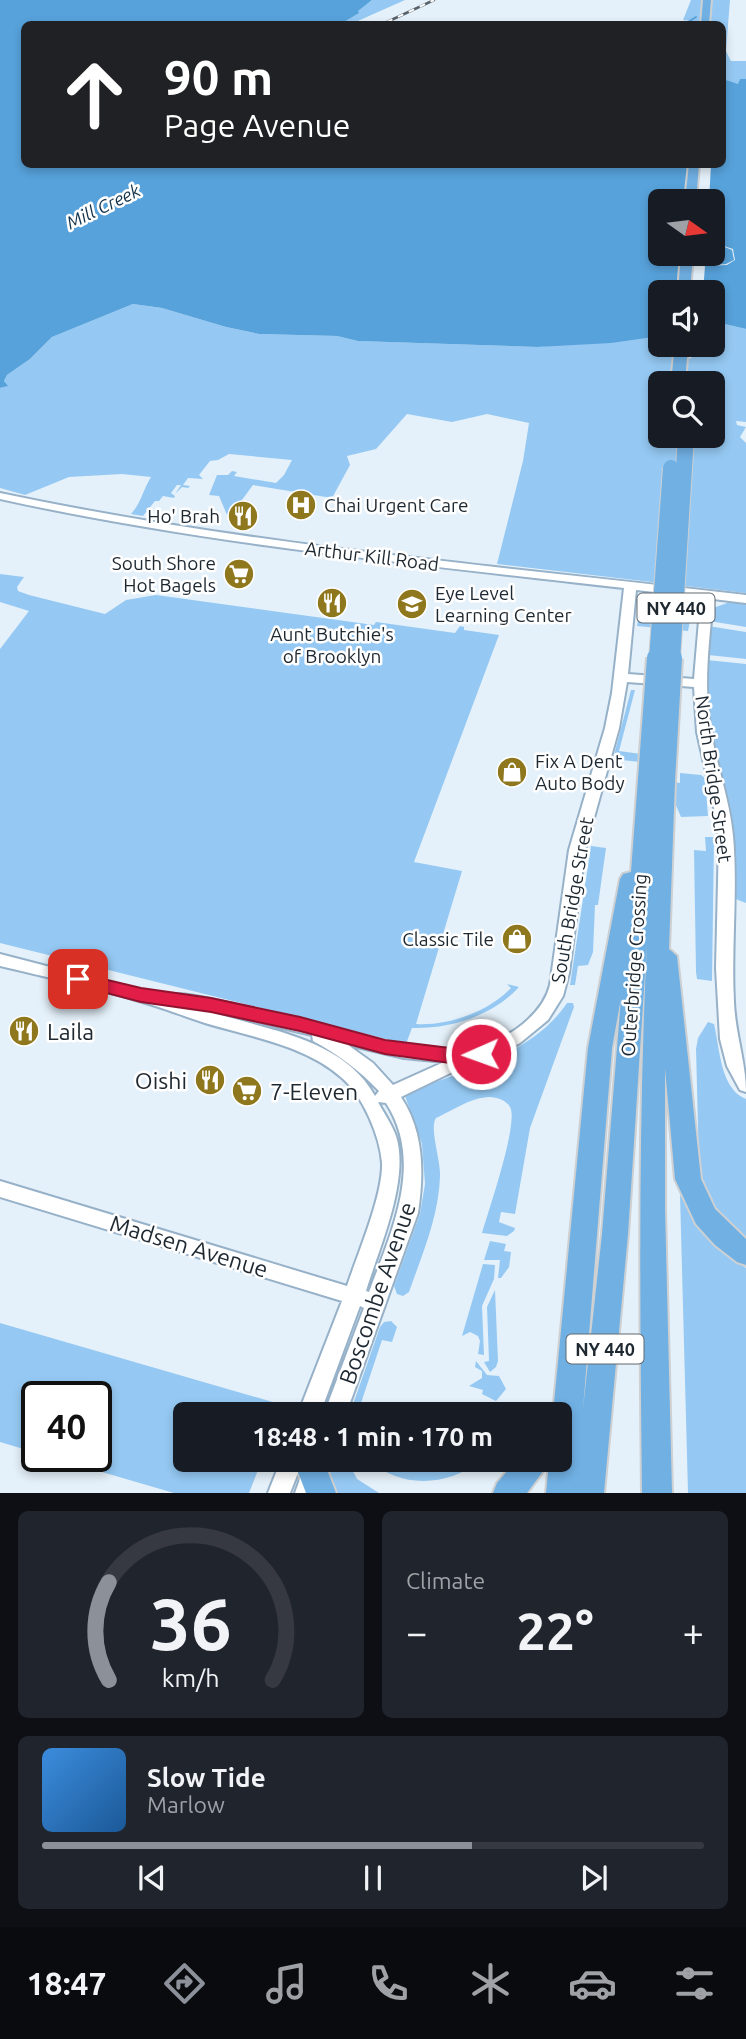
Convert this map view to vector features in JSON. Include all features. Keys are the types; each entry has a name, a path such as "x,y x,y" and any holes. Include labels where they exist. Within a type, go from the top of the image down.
{"highway":[{"path":"705,21 707,0"},
{"path":"712,21 714,0"},
{"path":"692,189 694,168"},
{"path":"702,189 703,168"},
{"name":"Outerbridge Crossing","path":"652,1209 654,1027 659,906 656,780 673,448"},
{"name":"Outerbridge Crossing","path":"589,1493 615,1234 645,823 656,780 685,448"},
{"path":"561,1493 603,1027 626,900 645,823"},
{"path":"659,906 688,1179 705,1216 724,1237 746,1254"},
{"path":"555,1402 577,1199 592,1139"},
{"path":"644,1493 647,1285 652,1209"},
{"name":"NY 440","path":"652,1209 657,1493"},
{"path":"508,1493 525,1472"}],"street":[{"name":"Arthur Kill Road","path":"0,496 74,512 289,546 746,599"},
{"name":"South Bridge Street","path":"373,1104 389,1093 510,1041 539,1020 555,995 578,849 592,790 612,726 621,677 629,586"},
{"name":"North Bridge Street","path":"707,594 701,684 706,749 726,835 726,1022 737,1071 746,1085"},
{"path":"621,677 701,684"},
{"path":"0,960 141,995 211,1005 264,1017"},
{"name":"Boscombe Avenue","path":"141,995 303,1046 349,1074 373,1104 390,1149 390,1188 354,1296 314,1402"},
{"name":"South Bridge Street","path":"264,1017 404,1050 450,1055 481,1054"},
{"name":"Boscombe Avenue","path":"264,1017 340,1047 368,1067 389,1093 408,1127 415,1170 408,1213 340,1402"},
{"name":"Madsen Avenue","path":"0,1189 377,1303"},
{"path":"279,1493 310,1475"}],"shaded area":[{"path":"372,0 405,0 358,21 344,21"},
{"path":"691,0 730,0 726,51 726,21 683,20"},
{"path":"726,51 731,61 746,61 746,79 740,79 738,85 726,80"},
{"path":"133,304 162,308 259,334 337,336 359,341 537,347 648,337 648,357 687,357 687,360 692,357 725,357 725,324 746,329 746,422 736,421 737,425 746,427 740,437 746,443 746,593 497,564 523,461 529,423 487,414 452,422 407,414 376,449 347,456 350,465 332,498 253,485 239,504 248,507 235,505 227,515 219,496 209,495 217,475 228,475 232,471 237,472 234,476 276,483 292,460 229,454 210,461 199,475 203,479 188,478 183,485 190,486 188,488 182,487 175,494 181,485 177,485 171,493 174,498 163,496 159,501 155,501 143,516 131,514 151,477 122,474 69,477 25,495 0,488 0,388 7,386 4,381 7,375 30,359 52,337"},
{"path":"0,574 24,577 17,587 18,591 105,614 126,600 156,595 374,625 376,622 455,633 460,626 464,627 464,630 499,635 414,862 462,871 416,1024 441,1023 467,1016 502,997 511,988 507,984 519,987 497,1006 470,1019 441,1026 412,1028 406,1044 0,943 0,649 29,611 0,602"},
{"path":"651,602 686,606 692,611 688,631 637,626 640,608"},
{"path":"730,602 746,603 746,627 709,621 713,608"},
{"path":"708,626 746,632 746,659 708,655"},
{"path":"707,660 746,664 746,903 733,898 707,716"},
{"path":"631,690 635,690 619,751 641,754 640,762 613,759"},
{"path":"680,773 701,775 705,778 708,816 681,817 674,801 674,782 680,783"},
{"path":"705,837 714,837 712,981 697,979 696,972 694,850 706,851"},
{"path":"591,846 606,848 598,905 595,905 593,952 588,965 578,966 575,985 570,985"},
{"path":"567,1003 573,1003 574,1007 530,1128 515,1214 501,1212 499,1222 515,1228 514,1231 507,1236 482,1233 507,1148 512,1116 510,1107 502,1100 484,1097 436,1118 434,1129 440,1170 437,1206 409,1292 403,1296 397,1294 394,1286 420,1214 425,1184 422,1144 405,1096 516,1048 552,1021"},
{"path":"708,1022 714,1024 726,1077 737,1094 746,1099 746,1243 715,1209 705,1190 699,1165 696,1049 698,1038"},
{"path":"680,1195 701,1229 746,1268 746,1493 688,1493"},
{"path":"490,1241 506,1244 504,1251 511,1252 509,1267 501,1278 498,1278 500,1260 484,1260"},
{"path":"483,1264 495,1265 494,1279 482,1306 484,1355 478,1354 478,1336 470,1332 462,1336"},
{"path":"495,1290 498,1361 490,1372 484,1362 489,1361 487,1307"},
{"path":"391,1321 397,1327 392,1342 382,1340 361,1402 354,1402 380,1327 384,1322"},
{"path":"0,1323 273,1402 173,1402 173,1472 257,1472 249,1493 174,1493 102,1472 112,1472 112,1381 21,1381 21,1448 0,1442"},
{"path":"476,1361 487,1375 499,1376 506,1389 496,1401 482,1394 483,1390 469,1386 482,1378 482,1371 475,1367"},
{"path":"331,1472 353,1472 357,1479 379,1493 332,1493"},
{"path":"388,1472 462,1472 439,1480 424,1481 395,1476"}],"water":[{"name":"Mill Creek","path":"0,0 372,0 358,11 359,13 345,21 21,21 21,168 726,168 726,80 738,84 740,79 746,79 746,329 725,324 725,280 648,280 648,338 611,343 537,347 358,341 337,336 259,334 162,308 133,304 52,337 30,359 7,375 4,381 8,386 0,388"}],"pier":[{"path":"689,168 711,168 710,189 687,189"},
{"path":"682,266 705,266 704,280 681,280"}],"waterway":[{"path":"690,21 696,17"}],"railway":[{"path":"389,21 434,0"}],"place":[{"name":"Chai Urgent Care","path":"301,505"},
{"name":"Ho' Brah","path":"243,516"},
{"name":"South Shore Hot Bagels","path":"239,574"},
{"name":"Aunt Butchie's of Brooklyn","path":"332,603"},
{"name":"Eye Level Learning Center","path":"412,604"},
{"name":"Fix A Dent Auto Body","path":"512,772"},
{"name":"Classic Tile","path":"517,939"},
{"name":"Laila","path":"24,1031"},
{"name":"Oishi","path":"210,1080"},
{"name":"7-Eleven","path":"247,1091"}],"route":[{"path":"78,979 141,995 211,1005 300,1024 385,1047 450,1055 481,1054"}]}
